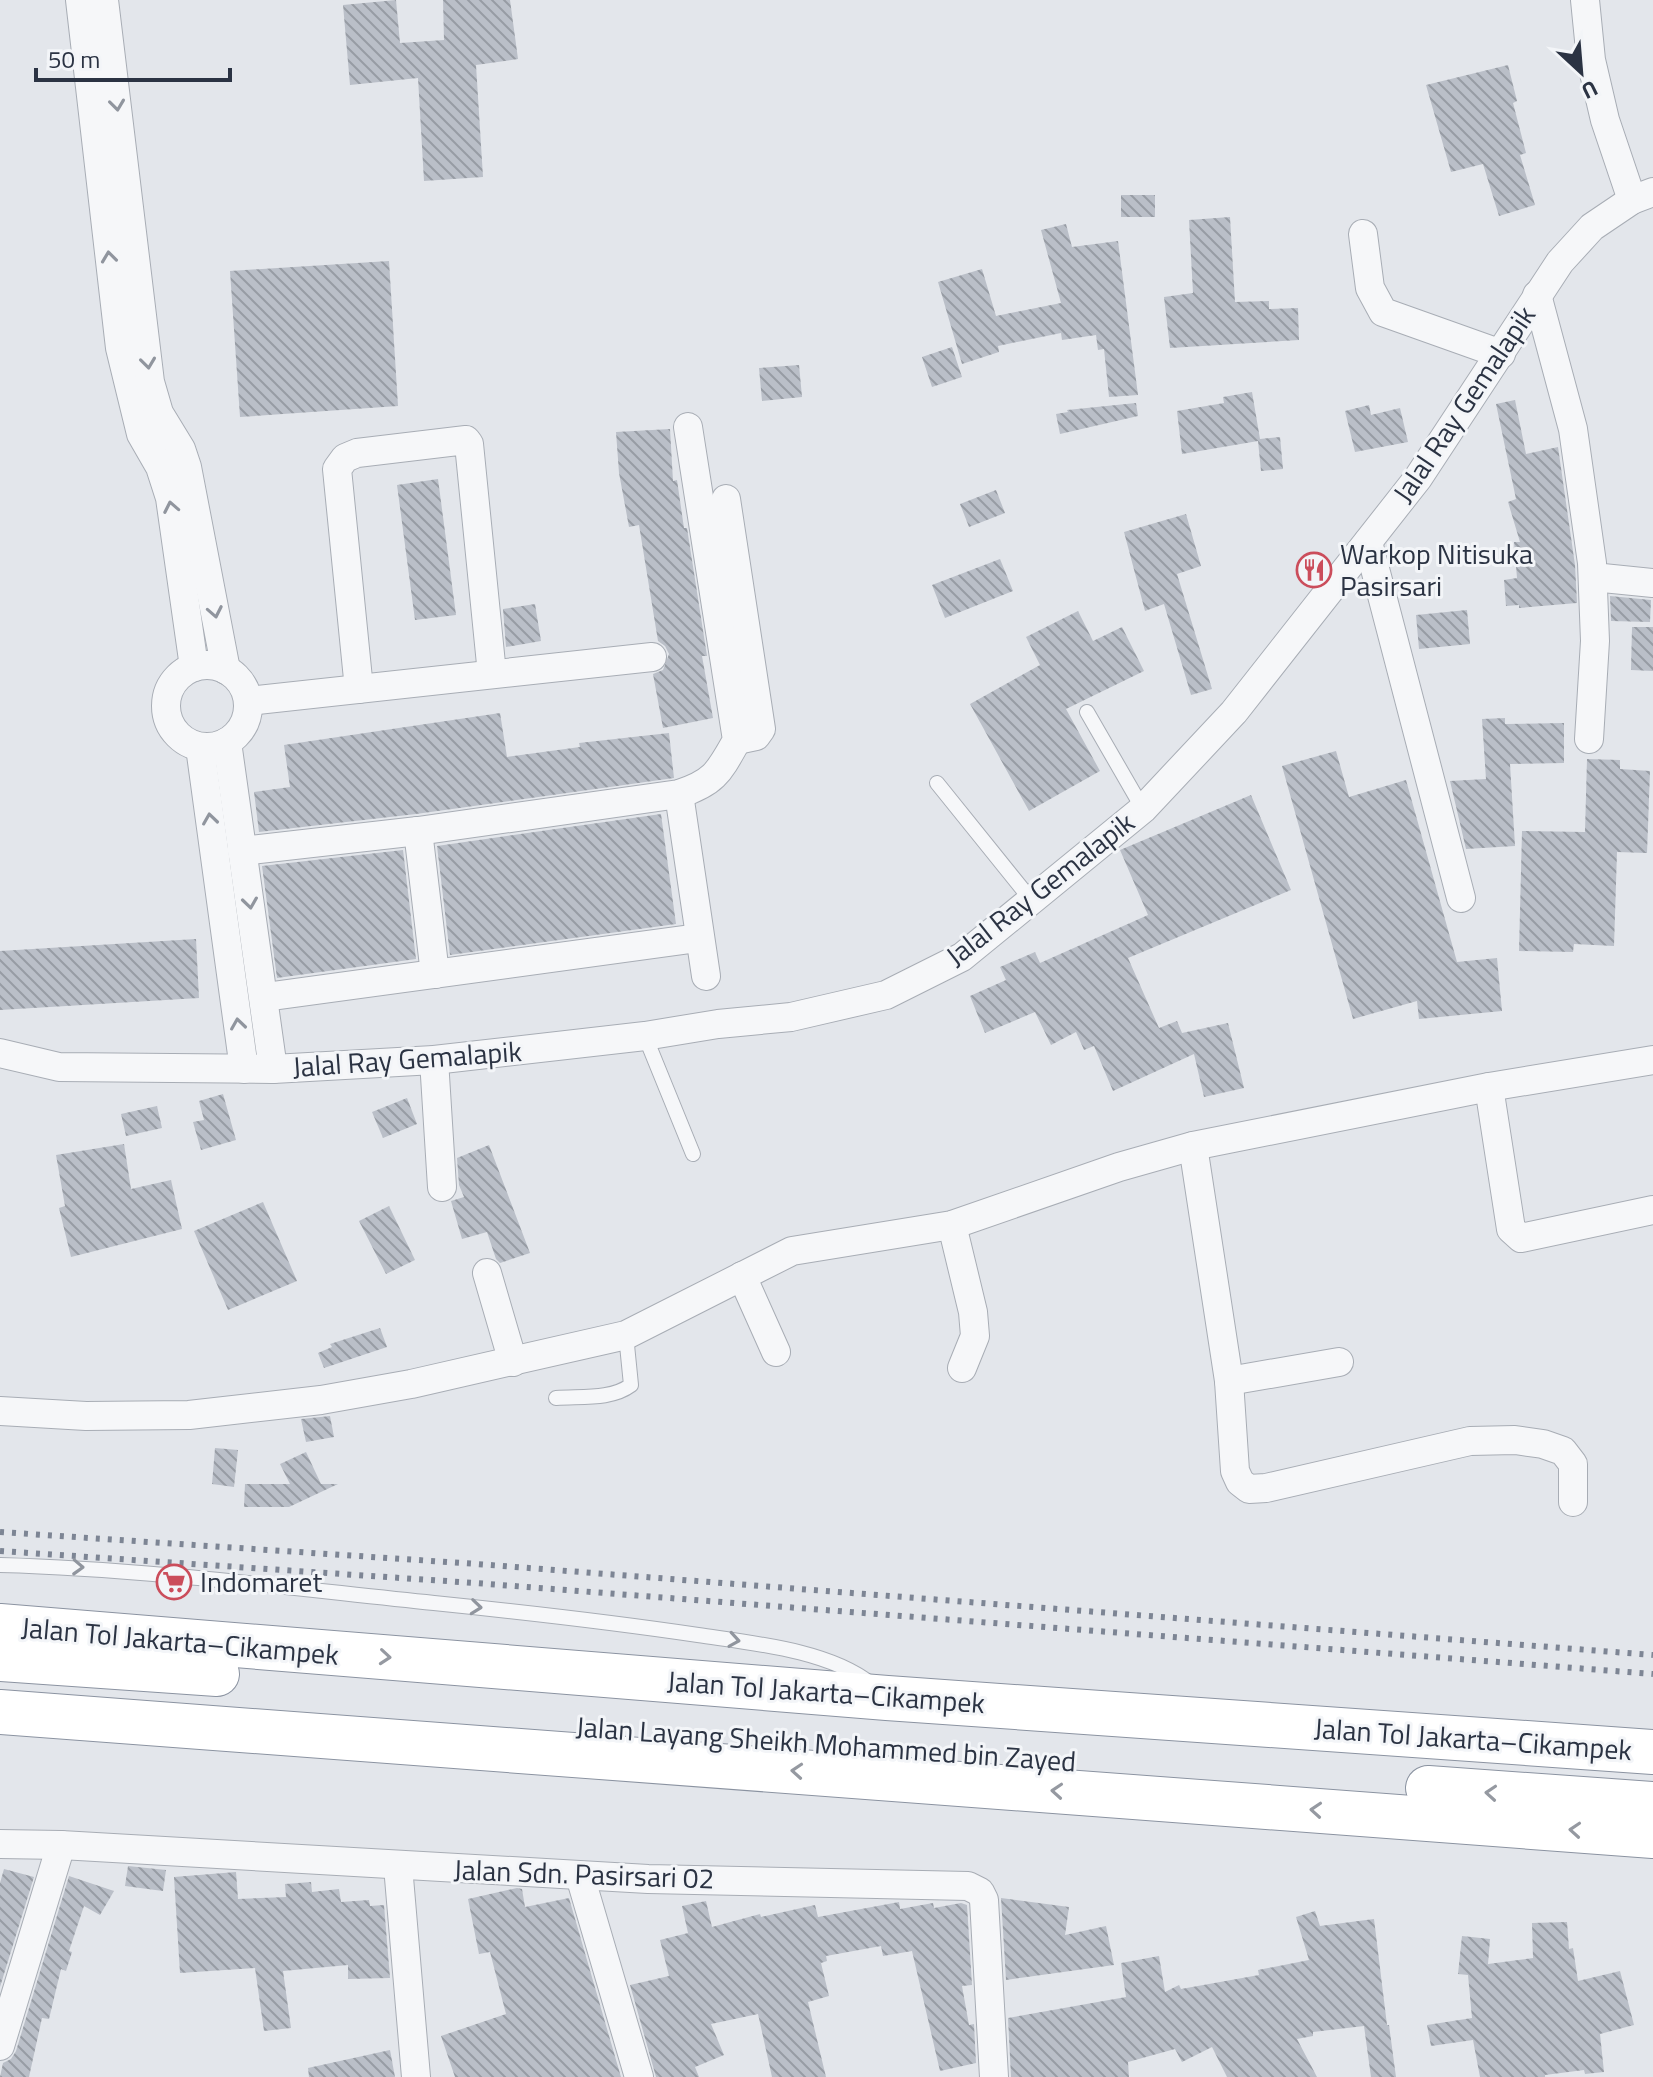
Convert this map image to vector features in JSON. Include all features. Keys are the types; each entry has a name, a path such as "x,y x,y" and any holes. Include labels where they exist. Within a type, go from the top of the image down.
{"highway":[{"name":"Jalan Tol Jakarta–Cikampek","path":"0,1626 887,1698 1653,1752"},
{"name":"Jalan Layang Sheikh Mohammed bin Zayed","path":"0,1659 1653,1775"},
{"name":"Jalan Layang Sheikh Mohammed bin Zayed","path":"0,1685 1653,1804"},
{"path":"0,1712 1653,1836"}],"street":[{"path":"80,0 120,348 141,434 168,454 226,670"},
{"path":"104,0 150,382 169,433 165,480 194,667"},
{"path":"1585,0 1591,60 1605,120 1643,196"},
{"name":"Jalal Ray Gemalapik","path":"0,1053 59,1067 273,1069 434,1060 791,1017 886,995 962,957 1143,809 1234,712 1418,478 1560,262 1592,227 1643,196"},
{"path":"1363,234 1370,288 1383,312 1501,354"},
{"path":"1537,295 1573,429 1593,577 1594,669 1589,739"},
{"path":"242,851 418,831 679,794 704,786 722,766 737,740 688,427"},
{"path":"359,689 337,469 345,458 357,453 466,440 469,444 492,674"},
{"path":"726,499 761,729 756,736 737,740"},
{"path":"1368,542 1461,898"},
{"path":"1593,577 1653,583"},
{"path":"248,701 652,657"},
{"path":"210,665 226,670 237,677 248,701 241,729 213,744 178,736 167,716 168,692 174,682 194,667 210,665"},
{"path":"213,744 242,851 273,1069"},
{"path":"213,744 244,1069"},
{"path":"679,794 706,976"},
{"path":"418,831 435,974"},
{"path":"265,997 698,938"},
{"path":"434,1060 442,1187"},
{"path":"0,1411 86,1416 189,1415 336,1397 513,1362 626,1335 792,1251 952,1225 1119,1167 1256,1131 1653,1060"},
{"path":"1489,1087 1511,1229 1516,1236 1521,1238 1653,1210"},
{"path":"1193,1146 1229,1381 1235,1471 1240,1482 1249,1489 1266,1488 1470,1441 1515,1440 1563,1451 1573,1464 1573,1502"},
{"path":"952,1225 975,1336 962,1368"},
{"path":"487,1273 513,1362"},
{"path":"742,1276 776,1352"},
{"path":"1229,1381 1339,1362"},
{"name":"Jalan Sdn. Pasirsari 02","path":"0,1844 648,1879 968,1886 977,1889 984,1900 994,2077"},
{"path":"0,2046 61,1845"},
{"path":"398,1866 416,2077"},
{"path":"580,1876 639,2077"},
{"path":"592,1912 648,1879"}],"lane":[{"path":"1087,712 1143,809"},
{"path":"937,783 1032,901"},
{"path":"645,1036 693,1154"},
{"path":"556,1398 611,1394 631,1385 626,1335"},
{"path":"0,1565 94,1568 617,1623 741,1641 821,1659 859,1675 887,1698"}],"building":[{"path":"396,0 400,43 444,40 443,0 510,0 518,59 476,65 483,177 424,181 418,78 350,85 343,5"},
{"path":"1508,65 1517,101 1513,103 1526,153 1520,155 1535,205 1499,216 1483,164 1451,172 1426,85"},
{"path":"1121,195 1155,195 1155,217 1121,217"},
{"path":"1230,217 1235,302 1269,301 1269,309 1298,308 1299,340 1170,348 1164,297 1193,293 1189,220"},
{"path":"1066,224 1072,247 1118,241 1138,395 1109,397 1104,349 1098,350 1096,335 1062,340 1061,333 998,346 999,352 962,364 938,282 982,269 996,316 1061,303 1041,230"},
{"path":"389,261 398,406 240,417 230,271"},
{"path":"952,347 962,377 932,387 922,357"},
{"path":"799,365 802,397 762,401 759,368"},
{"path":"1252,392 1260,439 1280,437 1283,469 1261,471 1258,441 1182,454 1177,411 1224,403 1223,397"},
{"path":"1515,400 1526,454 1558,447 1575,565 1577,603 1519,608 1519,605 1506,606 1504,580 1517,578 1514,542 1520,542 1508,502 1516,499 1496,404"},
{"path":"1136,403 1138,416 1060,434 1056,414 1067,410"},
{"path":"1369,405 1371,415 1400,408 1408,442 1355,452 1345,411"},
{"path":"670,429 673,481 677,480 684,528 687,528 707,656 702,656 713,718 663,728 653,674 663,670 669,654 658,641 639,525 629,527 619,473 616,432"},
{"path":"438,479 456,615 415,620 397,485"},
{"path":"996,490 1005,513 969,527 960,504"},
{"path":"1186,514 1201,566 1177,574 1212,689 1191,695 1164,604 1145,611 1124,532"},
{"path":"1000,559 1013,591 945,618 932,585"},
{"path":"1610,596 1651,600 1650,622 1611,621"},
{"path":"535,604 541,641 506,647 503,609"},
{"path":"1467,610 1470,644 1419,649 1416,615"},
{"path":"1078,611 1093,641 1122,627 1144,671 1066,709 1100,771 1029,811 970,704 1040,665 1026,637"},
{"path":"1632,627 1653,627 1653,671 1631,670"},
{"path":"500,713 507,757 580,747 579,743 669,733 674,778 416,814 259,832 254,792 290,787 284,745"},
{"path":"1505,718 1505,724 1564,723 1564,763 1510,764 1515,846 1466,849 1450,781 1486,779 1482,719"},
{"path":"1336,751 1349,797 1406,780 1457,962 1497,958 1502,1011 1419,1019 1417,1001 1353,1019 1282,766"},
{"path":"1587,759 1620,760 1620,769 1650,771 1647,853 1617,852 1614,946 1574,944 1573,952 1519,951 1522,831 1585,832"},
{"path":"1251,795 1291,890 1128,958 1159,1028 1177,1021 1182,1033 1228,1023 1244,1088 1204,1097 1194,1054 1113,1091 1094,1046 1084,1050 1076,1032 1051,1045 1035,1012 985,1033 970,996 1006,980 1000,967 1035,952 1040,963 1148,915 1120,850"},
{"path":"661,814 676,924 450,955 437,846"},
{"path":"403,850 416,959 277,978 262,866"},
{"path":"196,939 199,998 0,1010 0,951"},
{"path":"223,1094 236,1140 201,1150 193,1122 204,1120 199,1101"},
{"path":"407,1098 417,1124 383,1138 372,1112"},
{"path":"157,1106 162,1128 126,1136 121,1114"},
{"path":"124,1144 131,1189 171,1180 182,1229 71,1257 59,1208 65,1206 56,1155"},
{"path":"489,1145 530,1253 500,1263 487,1232 462,1239 451,1201 464,1197 459,1185 457,1158"},
{"path":"263,1202 297,1281 228,1310 194,1231"},
{"path":"389,1206 415,1260 386,1274 359,1221"},
{"path":"380,1328 387,1347 324,1368 318,1353 332,1347 330,1344"},
{"path":"330,1416 334,1437 306,1442 301,1419"},
{"path":"215,1448 238,1450 234,1487 212,1484"},
{"path":"306,1452 321,1484 338,1484 289,1507 244,1507 245,1484 290,1484 280,1464"},
{"path":"128,1866 166,1870 163,1891 125,1886"},
{"path":"4,1869 34,1877 0,1987 0,1883"},
{"path":"236,1872 238,1899 286,1897 285,1884 311,1882 312,1892 339,1889 341,1902 369,1900 370,1906 384,1905 390,1978 348,1979 348,1965 283,1971 291,2028 264,2031 255,1968 180,1973 174,1877"},
{"path":"69,1876 114,1891 100,1915 84,1906 69,1951 72,1952 66,1971 61,1969 49,2019 42,2018 29,2077 0,2077 3,2063 11,2059 16,2051"},
{"path":"522,1889 525,1907 569,1898 621,2077 455,2077 441,2036 506,2014 490,1952 479,1954 468,1899"},
{"path":"1001,1898 1069,1907 1065,1935 1106,1926 1114,1965 1006,1980"},
{"path":"706,1901 712,1927 760,1914 761,1917 815,1905 818,1917 899,1902 900,1909 933,1903 934,1908 961,1903 967,1905 972,1985 962,1986 969,2025 974,2024 976,2063 940,2071 912,1951 883,1956 881,1946 826,1956 827,1961 821,1963 829,1996 808,2002 826,2077 772,2077 758,2014 711,2024 724,2055 695,2067 699,2077 656,2077 630,1985 669,1976 660,1940 688,1933 682,1906"},
{"path":"1315,1911 1320,1926 1374,1919 1396,2077 1371,2077 1364,2026 1313,2032 1313,2036 1297,2039 1317,2077 1227,2077 1212,2047 1182,2062 1175,2049 1128,2062 1129,2077 1011,2077 1008,2018 1126,1997 1121,1963 1159,1956 1165,1992 1179,1985 1181,1989 1259,1975 1258,1970 1309,1960 1296,1917"},
{"path":"1567,1922 1569,1949 1573,1948 1578,1981 1620,1971 1634,2025 1600,2034 1604,2072 1585,2074 1584,2070 1545,2077 1480,2077 1473,2040 1431,2046 1427,2025 1472,2018 1468,1975 1458,1974 1462,1936 1490,1939 1488,1964 1533,1958 1532,1923"},
{"path":"390,2050 395,2077 309,2077 308,2068"}],"railway":[{"path":"0,1532 477,1564 1653,1655"},
{"path":"0,1551 475,1583 1653,1674"}],"place":[{"name":"Warkop Nitisuka Pasirsari","path":"1314,570"},
{"name":"Indomaret","path":"174,1582"}]}
